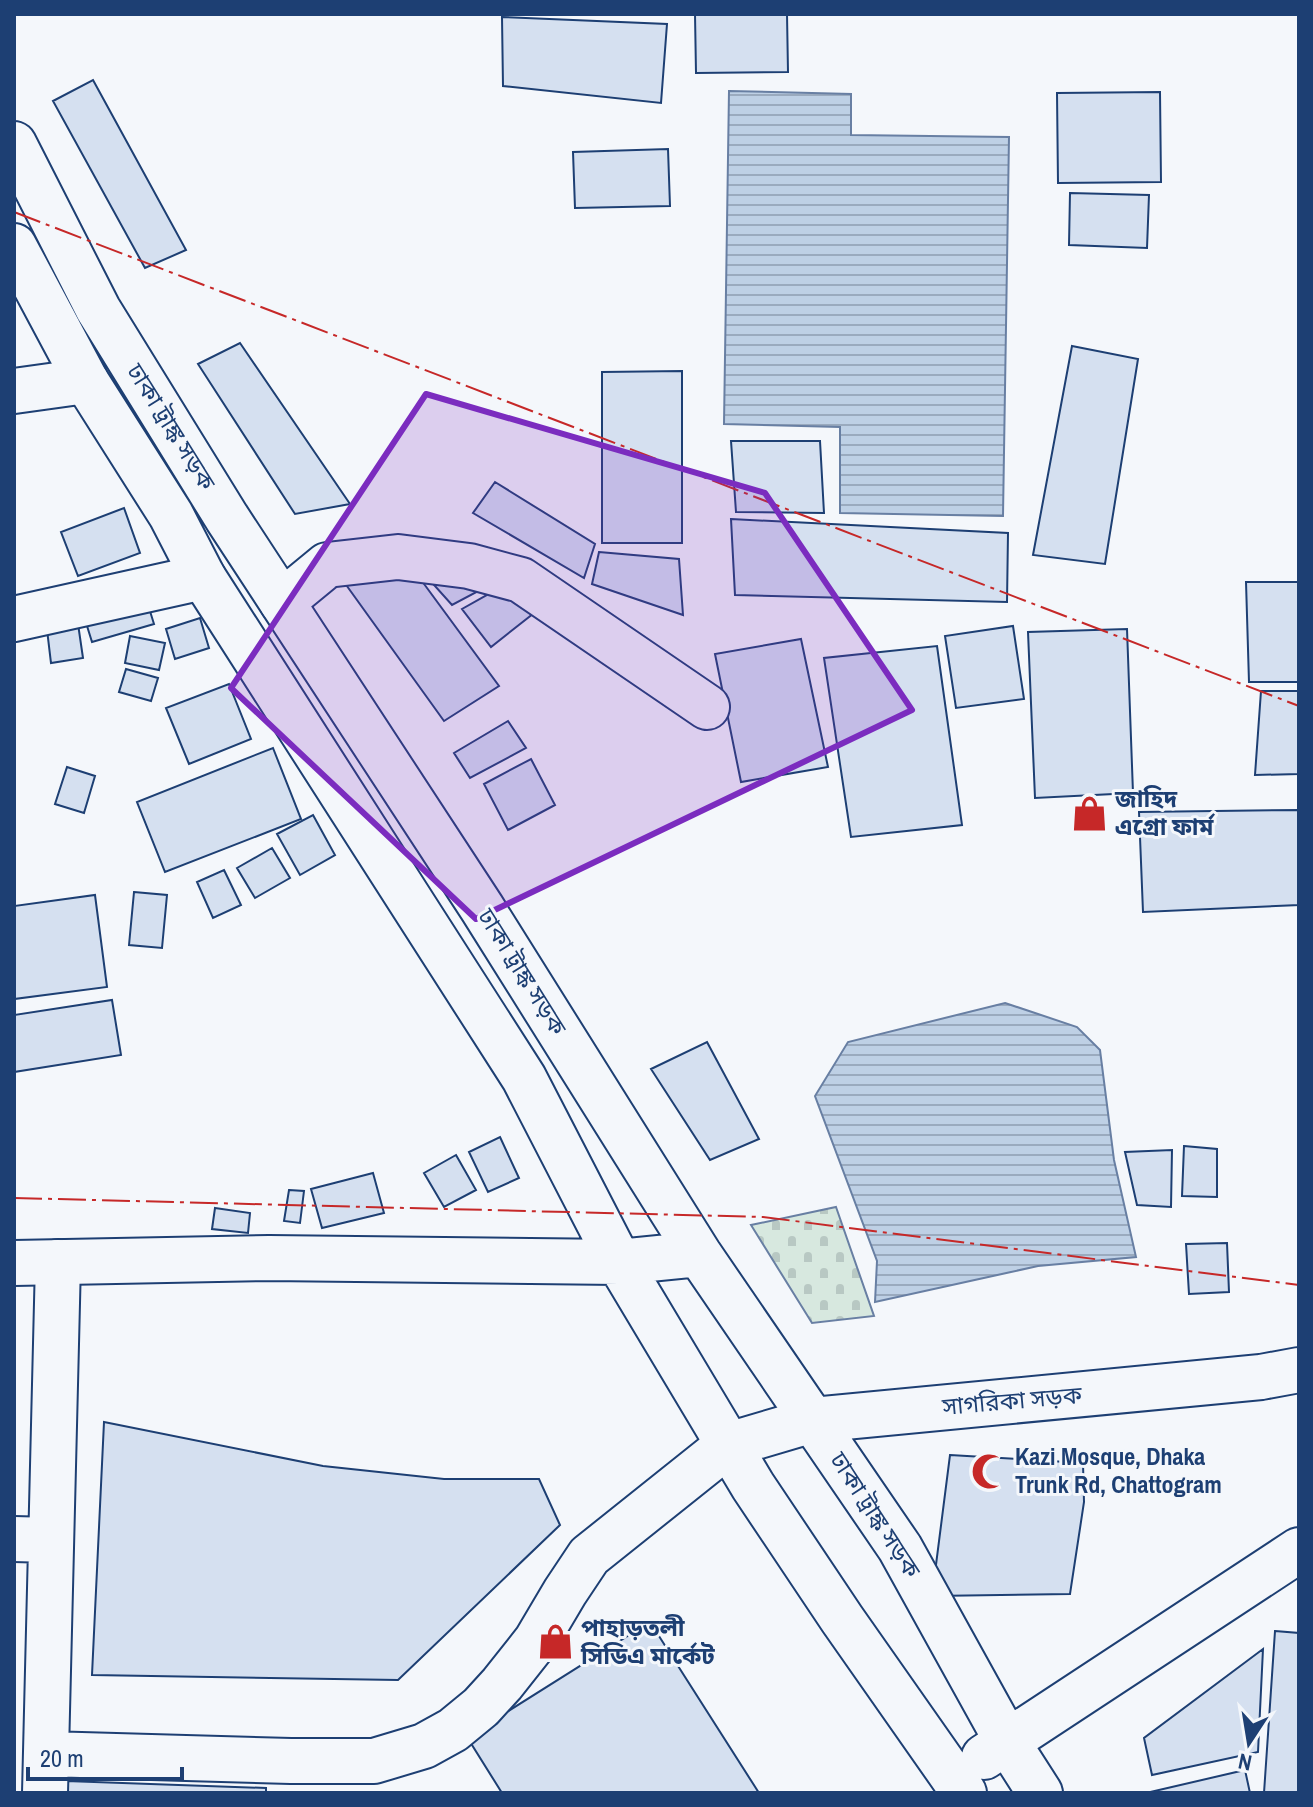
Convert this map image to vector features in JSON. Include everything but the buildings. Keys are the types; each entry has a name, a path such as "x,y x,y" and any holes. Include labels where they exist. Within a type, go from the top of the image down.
{"main road":[{"name":"ঢাকা ট্রাঙ্ক সড়ক","path":"14,144 98,309 219,505 482,908 699,1254 900,1548 1008,1743 1040,1793"},
{"name":"ঢাকা ট্রাঙ্ক সড়ক","path":"14,246 86,381 171,515 203,577 524,1078 619,1262 753,1486 958,1785"},
{"path":"14,391 86,381"},
{"path":"282,602 327,565 398,557 469,566 521,580 707,707"},
{"path":"14,619 203,577"},
{"path":"14,1263 269,1258 619,1262 699,1254"},
{"path":"58,1262 32,1540 45,1774 291,1777 374,1761 424,1746 453,1730 481,1707 536,1641 589,1556 728,1445"},
{"name":"সাগরিকা সড়ক","path":"728,1445 813,1420 1261,1377 1299,1370"},
{"path":"958,1785 1008,1743 1299,1550"}],"highlighted area":[{"path":"426,394 765,493 912,710 476,919 231,688"}],"green space":[{"path":"836,1207 874,1316 812,1323 751,1225"}],"water":[{"path":"729,91 851,94 851,135 1009,137 1003,516 840,513 840,427 724,424"},
{"path":"1005,1003 1077,1027 1100,1050 1114,1160 1136,1257 1038,1266 875,1302 877,1261 815,1096 848,1042"}],"power":[{"path":"14,212 1299,706"},
{"path":"14,1198 763,1217 1299,1285"}],"place":[{"name":"জাহিদ এগ্রো ফার্ম","path":"1089,813"},
{"name":"Kazi Mosque, Dhaka Trunk Rd, Chattogram","path":"989,1471"},
{"name":"পাহাড়তলী সিডিএ মার্কেট","path":"555,1642"}]}
